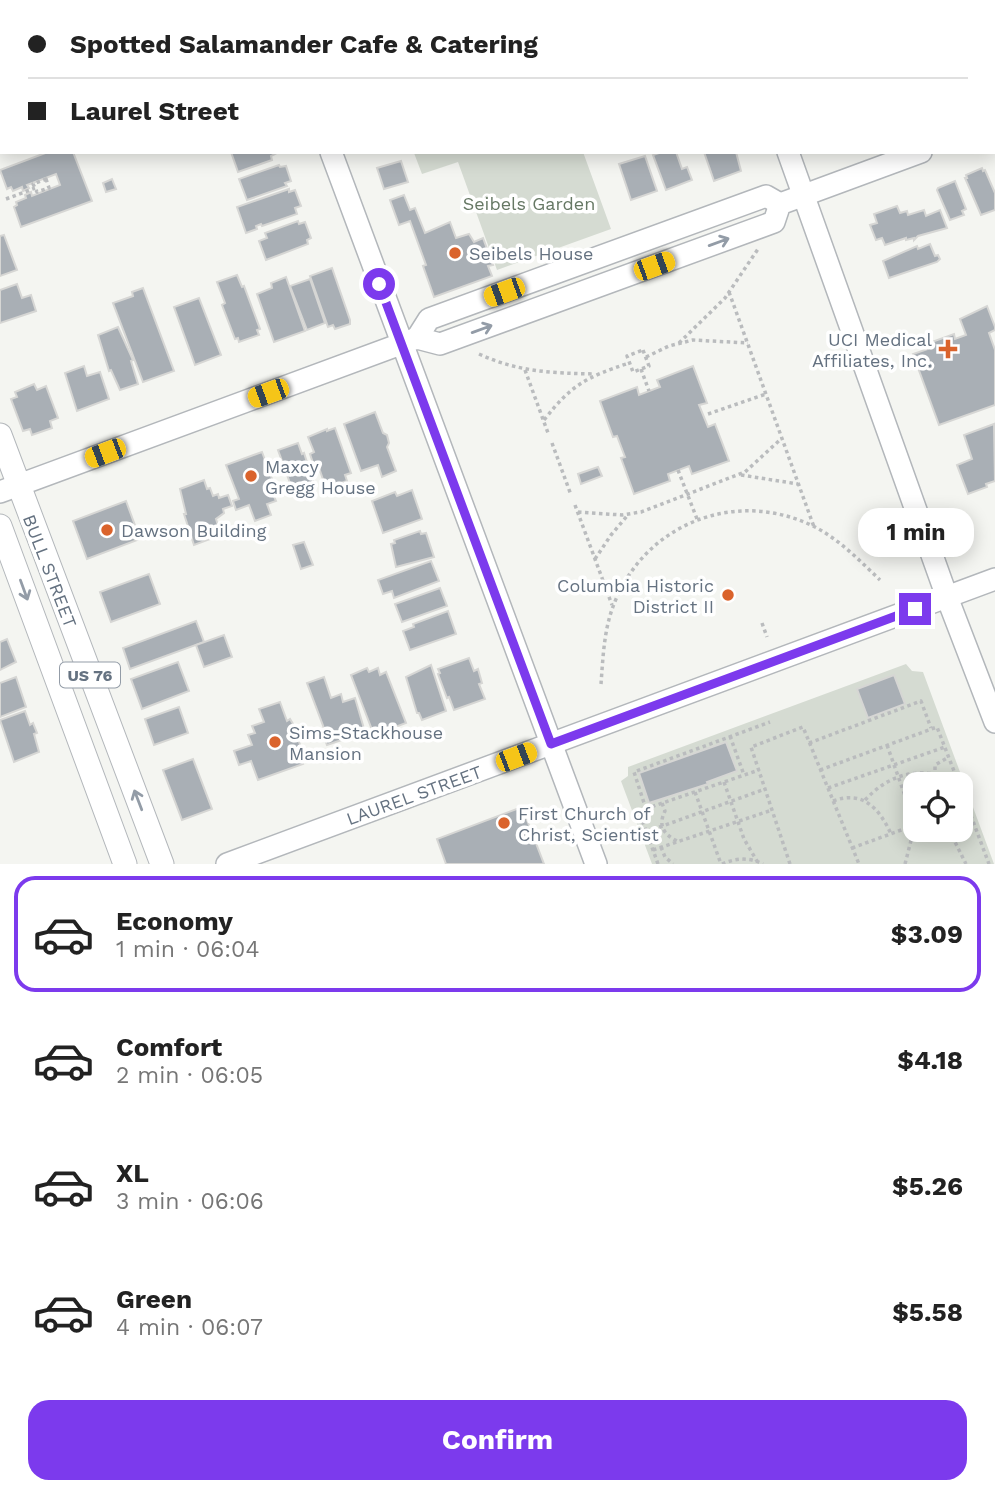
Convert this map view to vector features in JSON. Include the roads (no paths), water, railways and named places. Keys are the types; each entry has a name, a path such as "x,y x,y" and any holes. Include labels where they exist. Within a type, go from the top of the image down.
{"main road":[{"name":"BULL STREET","path":"0,435 9,489 162,864"},
{"name":"BULL STREET","path":"0,526 125,864"}],"street":[{"path":"332,154 410,341 551,744 596,864"},
{"path":"789,154 947,597 995,722"},
{"path":"410,341 429,319 765,196 780,204 916,154"},
{"path":"9,489 410,341 440,344 775,222 780,204"},
{"path":"667,232 677,258"},
{"path":"528,283 538,308"},
{"name":"LAUREL STREET","path":"227,864 995,579"}],"place":[{"name":"Seibels House","path":"455,253"},
{"name":"UCI Medical Affiliates, Inc.","path":"948,349"},
{"name":"Maxcy Gregg House","path":"251,476"},
{"name":"Dawson Building","path":"107,530"},
{"name":"Columbia Historic District II","path":"728,595"},
{"name":"Sims-Stackhouse Mansion","path":"275,742"},
{"name":"First Church of Christ, Scientist","path":"504,823"}],"park label":[{"name":"Seibels Garden","path":"529,203"}]}
